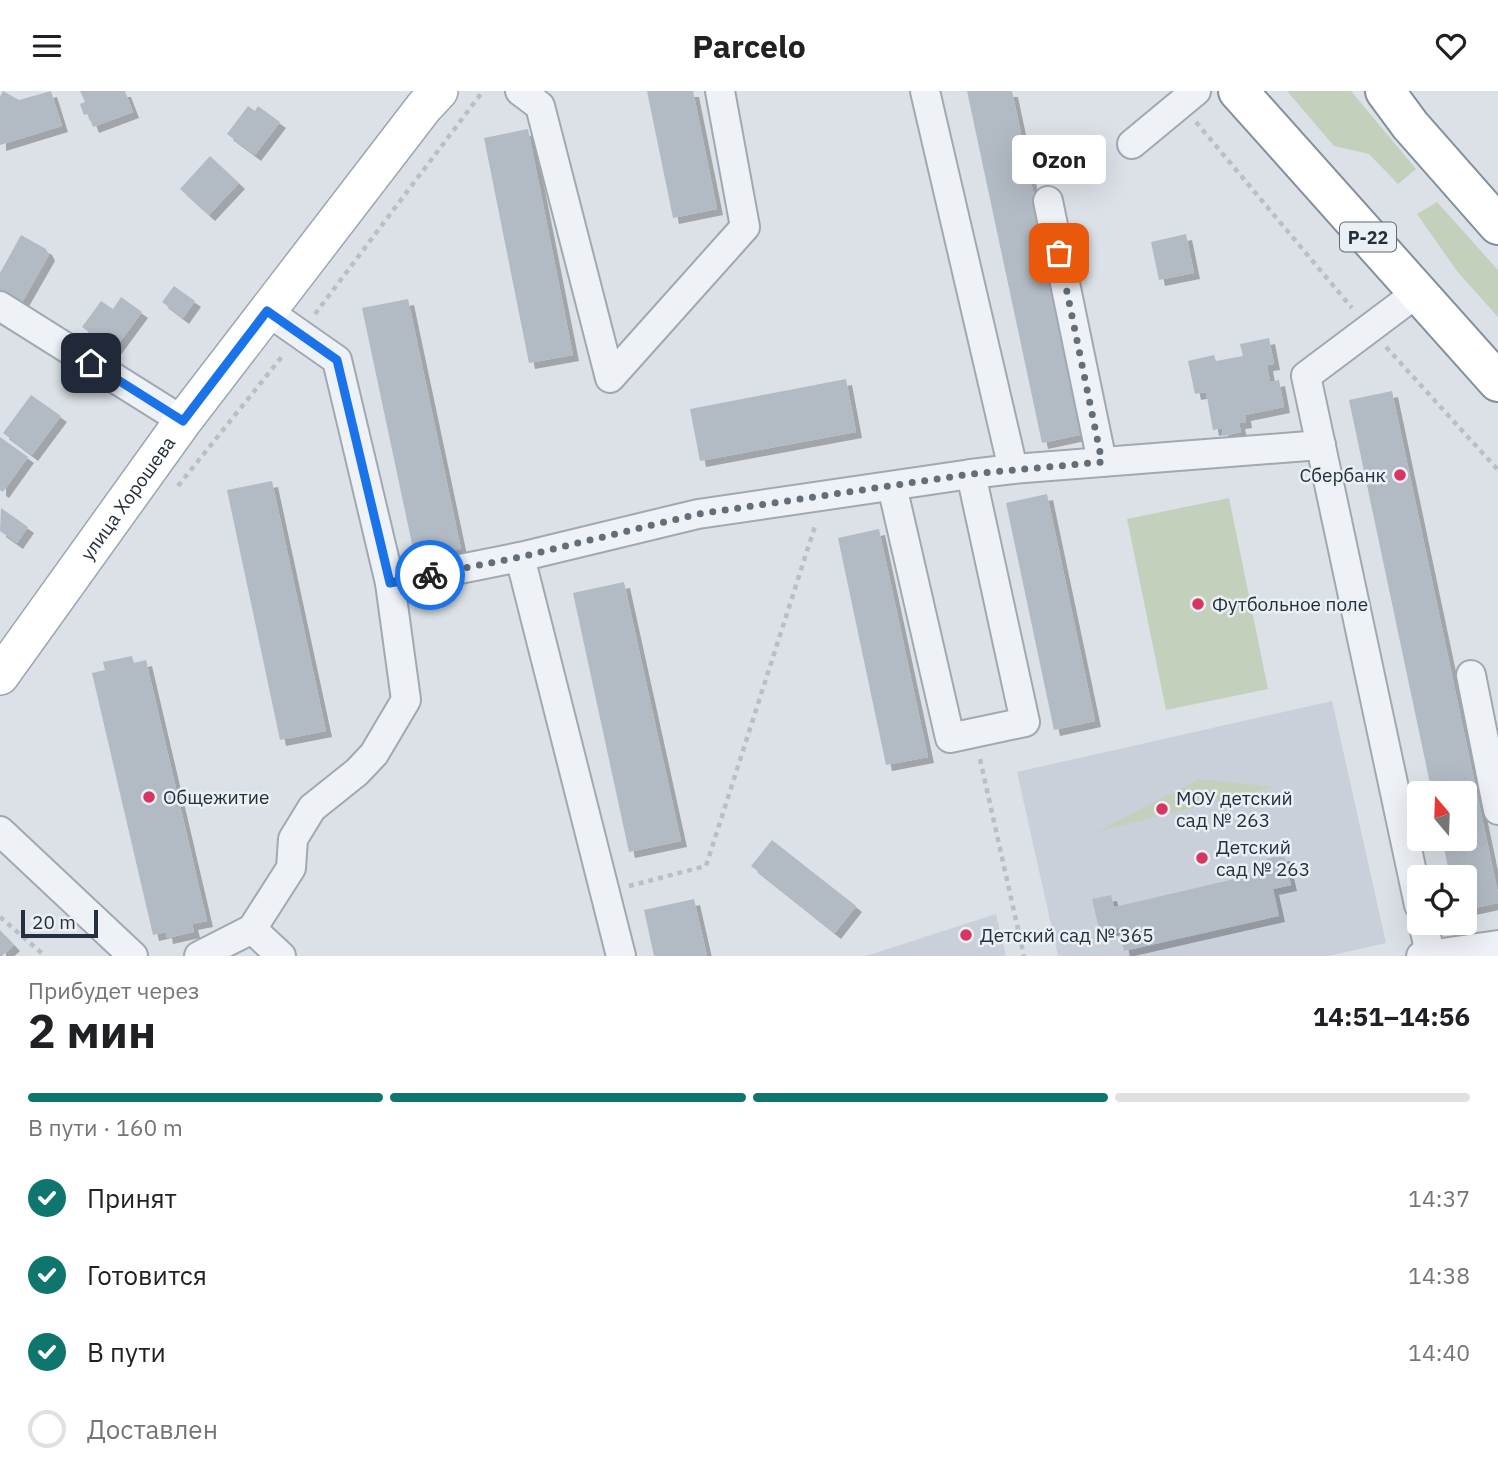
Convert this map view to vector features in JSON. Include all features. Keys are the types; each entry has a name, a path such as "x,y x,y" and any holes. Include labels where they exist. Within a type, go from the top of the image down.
{"highway":[{"name":"Р-22","path":"1238,91 1498,382"},
{"path":"1385,91 1410,125 1498,225"}],"main road":[{"name":"улица Хорошева","path":"0,676 183,421 439,91"}],"street":[{"path":"520,91 540,106 610,378 745,227 720,91"},
{"path":"925,91 1013,470"},
{"path":"1132,144 1189,97"},
{"path":"1048,201 1102,462"},
{"path":"1410,865 1306,376 1418,292"},
{"path":"0,306 183,421"},
{"path":"199,956 253,929 291,867 293,839 312,808 357,772 374,754 406,700 390,583 337,360 267,311"},
{"path":"390,583 520,557 698,514 971,474 1321,445"},
{"path":"892,486 950,738 1024,722 971,474"},
{"path":"520,557 621,956"},
{"path":"1471,675 1498,810"},
{"path":"0,831 132,956"},
{"path":"253,929 281,956"},
{"path":"1424,935 1426,955 1498,945"}],"path":[{"path":"171,494 299,334 483,91"},
{"path":"1189,97 1369,328 1498,470"},
{"path":"605,892 706,866 825,496"},
{"path":"974,733 1024,956"},
{"path":"0,916 46,956"}],"shaded area":[{"name":"Детский сад № 263","path":"1332,701 1386,943 1329,956 1058,956 1017,772"},
{"name":"Детский сад № 365","path":"996,914 1006,956 866,956"}],"green space":[{"path":"1287,91 1351,91 1416,169 1398,184 1369,154 1334,146"},
{"path":"1437,202 1498,270 1498,317 1457,271 1417,214"},
{"name":"Футбольное поле","path":"1229,498 1268,689 1166,710 1127,519"},
{"name":"МОУ детский сад № 263","path":"1199,779 1275,787 1096,832"}],"building":[{"path":"3,91 19,100 51,91 62,126 0,145 0,97"},
{"path":"80,91 125,91 133,112 93,127 80,104 85,102"},
{"path":"647,91 693,91 717,209 673,218"},
{"path":"967,91 1012,91 1084,434 1042,443"},
{"path":"248,106 255,111 258,106 280,122 255,155 227,134"},
{"path":"528,129 573,355 529,363 484,138"},
{"path":"210,156 239,183 209,215 180,189"},
{"path":"1186,234 1194,273 1159,280 1151,242"},
{"path":"21,235 46,249 49,255 21,304 0,293 0,273"},
{"path":"174,286 195,301 183,318 162,302"},
{"path":"121,297 142,312 114,350 82,327 101,301 113,309"},
{"path":"408,299 461,549 415,558 362,308"},
{"path":"1269,338 1274,364 1267,365 1270,382 1279,380 1284,407 1245,415 1246,422 1239,423 1241,432 1223,436 1222,428 1213,430 1206,392 1195,394 1188,361 1214,355 1216,361 1243,356 1240,344"},
{"path":"846,379 856,432 700,461 690,409"},
{"path":"1392,391 1474,781 1429,781 1349,400"},
{"path":"31,395 61,416 32,455 3,433"},
{"path":"0,437 28,457 3,492 0,490"},
{"path":"272,481 326,731 280,740 227,490"},
{"path":"1047,494 1095,721 1054,730 1006,503"},
{"path":"1,508 28,527 17,543 0,531"},
{"path":"879,529 928,757 886,765 838,538"},
{"path":"624,582 681,841 629,852 573,593"},
{"name":"Общежитие","path":"132,656 134,663 146,660 207,921 192,924 194,932 167,938 166,932 153,935 92,673 105,670 103,662"},
{"path":"1477,794 1498,903 1477,907 1477,865 1448,865 1445,851 1477,851"},
{"path":"772,840 856,906 835,933 751,866"},
{"name":"МОУ детский сад № 263","path":"1284,855 1291,885 1273,889 1279,916 1124,951 1119,928 1100,933 1092,899 1111,895 1114,907 1269,871 1266,859"},
{"path":"694,899 707,956 654,956 644,910"},
{"path":"0,930 14,945 2,956 0,956"}],"way so far":[{"path":"430,575 520,557 698,514 971,474 1102,462 1059,253"}],"place":[{"name":"Ozon","path":"1059,253"},
{"name":"Сбербанк","path":"1400,475"},
{"name":"Футбольное поле","path":"1198,604"},
{"name":"Общежитие","path":"149,797"},
{"name":"МОУ детский сад № 263","path":"1162,809"},
{"name":"Детский сад № 263","path":"1202,858"},
{"name":"Детский сад № 365","path":"966,935"}],"route":[{"path":"91,363 183,421 267,311 337,360 390,583 430,575"}]}
